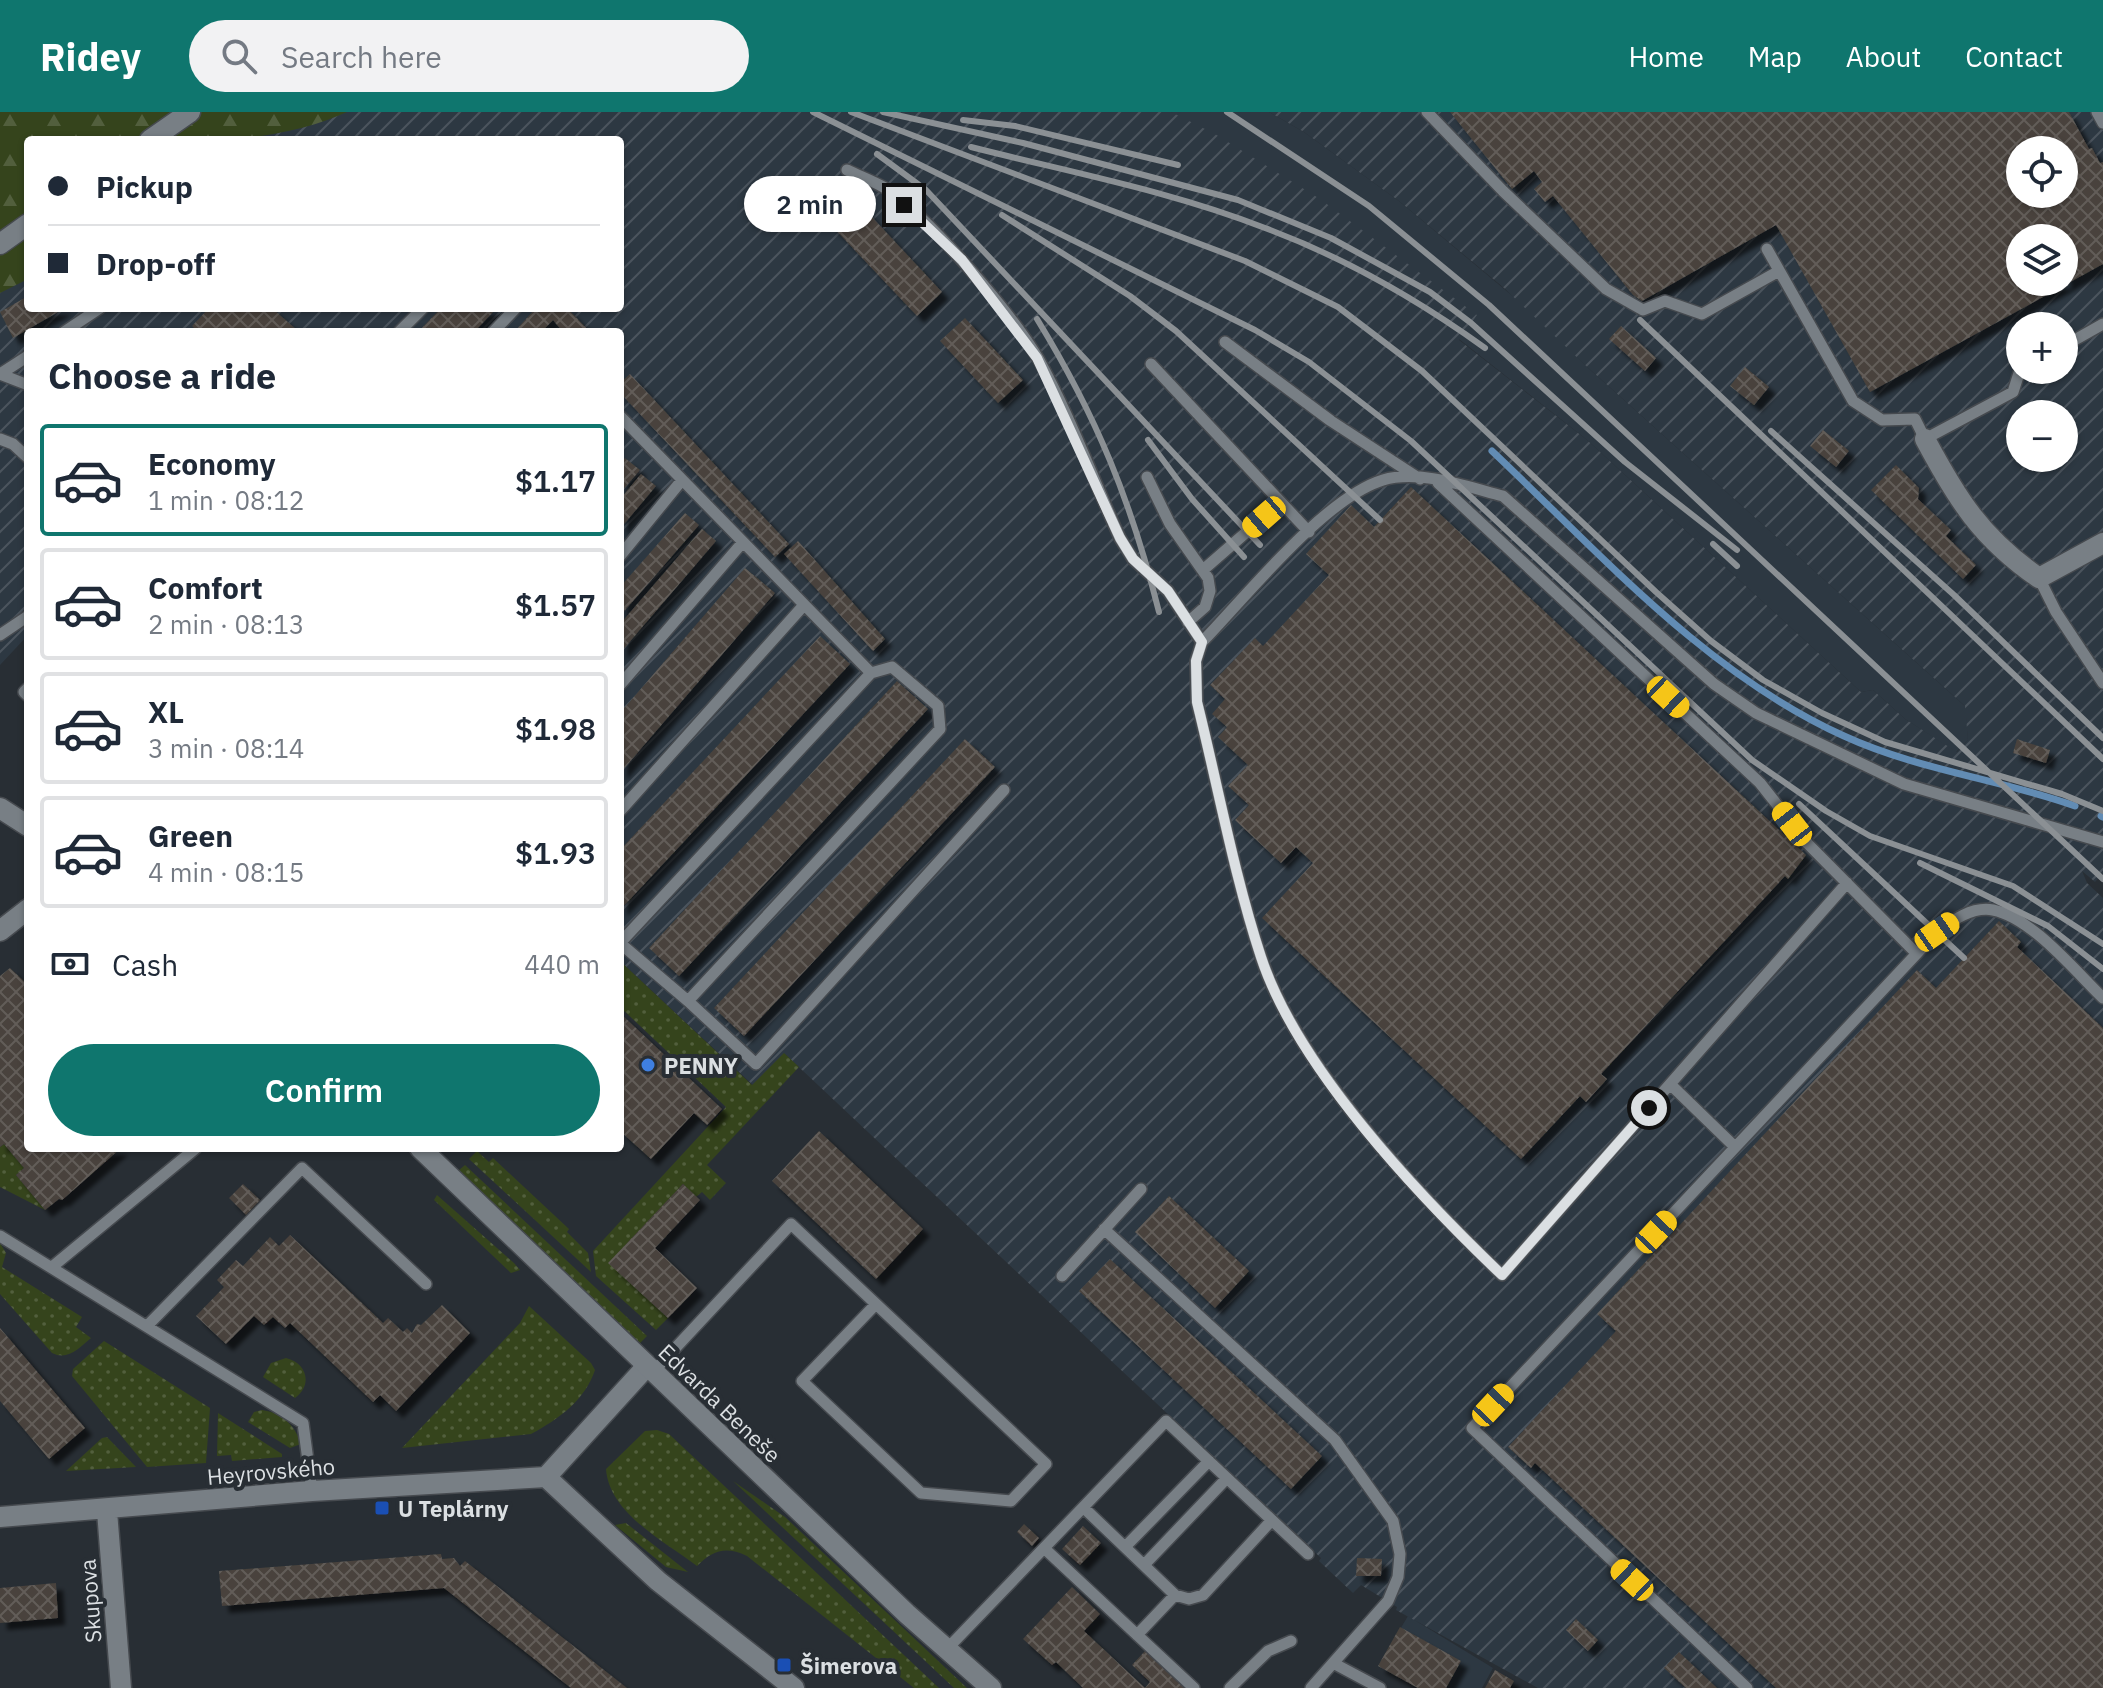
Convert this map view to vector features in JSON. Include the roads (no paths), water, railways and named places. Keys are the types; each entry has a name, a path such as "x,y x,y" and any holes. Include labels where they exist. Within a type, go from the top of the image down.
{"street":[{"path":"156,136 190,112"},
{"path":"0,244 24,227"},
{"path":"1925,439 1971,519 1998,548 2039,578 2103,543"},
{"path":"0,808 24,823"},
{"path":"0,931 24,912"},
{"name":"Edvarda Beneše","path":"424,1152 650,1369 991,1688"},
{"path":"650,1369 546,1477 658,1581 794,1688"},
{"name":"Heyrovského","path":"0,1517 107,1511 312,1491 546,1477"},
{"name":"Skupova","path":"107,1511 121,1688"}],"lane":[{"path":"1427,112 1503,191 1606,289 1643,310 1665,301 1702,314 1779,271"},
{"path":"2097,112 2103,123"},
{"path":"847,170 886,189 923,222 962,260 1020,334 1051,384 1120,538 1133,559 1168,591 1202,642"},
{"path":"1767,249 1853,401 1882,420 1915,419 1925,439 2013,392 2016,384"},
{"path":"70,328 94,312"},
{"path":"403,328 419,312"},
{"path":"497,328 512,312"},
{"path":"2078,338 2103,324"},
{"path":"1225,342 1331,421 1420,479"},
{"path":"0,374 24,359"},
{"path":"1151,364 1309,532"},
{"path":"0,374 24,383"},
{"path":"624,424 871,673"},
{"path":"0,439 13,444 24,454"},
{"path":"1147,477 1170,524 1203,570 1210,591 1205,607 1188,622"},
{"path":"1847,883 1502,1275 1447,1222 1367,1128 1330,1083 1290,1023 1261,958 1197,702 1196,661 1202,642 1309,532 1352,494 1385,479 1420,479 1503,496 1714,684 1798,736 1904,784 2103,842"},
{"path":"624,551 682,480"},
{"path":"1437,482 1760,783 1808,844 1916,953"},
{"path":"1203,570 1281,502"},
{"path":"624,680 743,542"},
{"path":"2039,578 2056,612 2103,683"},
{"path":"624,807 804,605"},
{"path":"0,635 24,619"},
{"path":"624,940 871,673 892,667 938,706 940,729 688,1001"},
{"path":"624,947 756,1064 1004,790"},
{"path":"1747,1688 1472,1428 1916,953 1937,932 1962,914 1991,909 2024,924 2103,998"},
{"path":"1670,1084 1735,1147"},
{"path":"52,1267 191,1152"},
{"path":"147,1326 302,1168 426,1284"},
{"path":"1062,1276 1141,1189"},
{"path":"650,1369 791,1224 876,1304 1046,1464 1011,1501 921,1493 802,1381 876,1304"},
{"path":"1104,1229 1335,1440 1393,1521 1400,1554 1398,1577 1388,1601 1311,1688"},
{"path":"0,1236 303,1423 312,1491"},
{"path":"947,1649 1166,1421 1308,1554"},
{"path":"1125,1547 1209,1461"},
{"path":"1144,1565 1227,1478"},
{"path":"1084,1508 1175,1595 1189,1599 1203,1595 1272,1520"},
{"path":"1045,1549 1194,1688"},
{"path":"1137,1635 1175,1595"},
{"path":"1230,1688 1268,1651 1291,1641"},
{"path":"1333,1663 1380,1688"}],"waterway":[{"path":"1492,451 1657,608 1700,645 1793,710 1872,748 2075,806"}],"railway":[{"path":"813,112 1255,330 1309,362 1411,441 1752,760 1826,811 1870,836 2013,886 2103,944"},
{"path":"851,112 1245,261 1338,307 1422,371 1656,592 1711,641 1763,680 1822,713 1885,742 2062,794 2103,811"},
{"path":"883,112 1023,143 1238,200 1331,238 1430,292 1471,323 1625,462 1737,550"},
{"path":"1227,112 1369,206 1489,305 2103,879"},
{"path":"963,120 1015,126 1178,165"},
{"path":"971,147 1193,203 1294,239 1379,280 1485,348"},
{"path":"877,154 926,190 1260,545"},
{"path":"1002,215 1130,296 1176,331 1380,520"},
{"path":"1037,319 1095,426 1110,461 1137,533 1159,612"},
{"path":"1640,320 2103,759"},
{"path":"1771,431 1954,595 2103,738"},
{"path":"1148,440 1192,499 1244,557"},
{"path":"1713,544 1737,566"},
{"path":"1799,804 1964,958"},
{"path":"1920,863 2048,926 2103,969"}],"place":[{"name":"PENNY","path":"648,1065"},
{"name":"U Teplárny","path":"382,1508"},
{"name":"Šimerova","path":"784,1665"}]}
